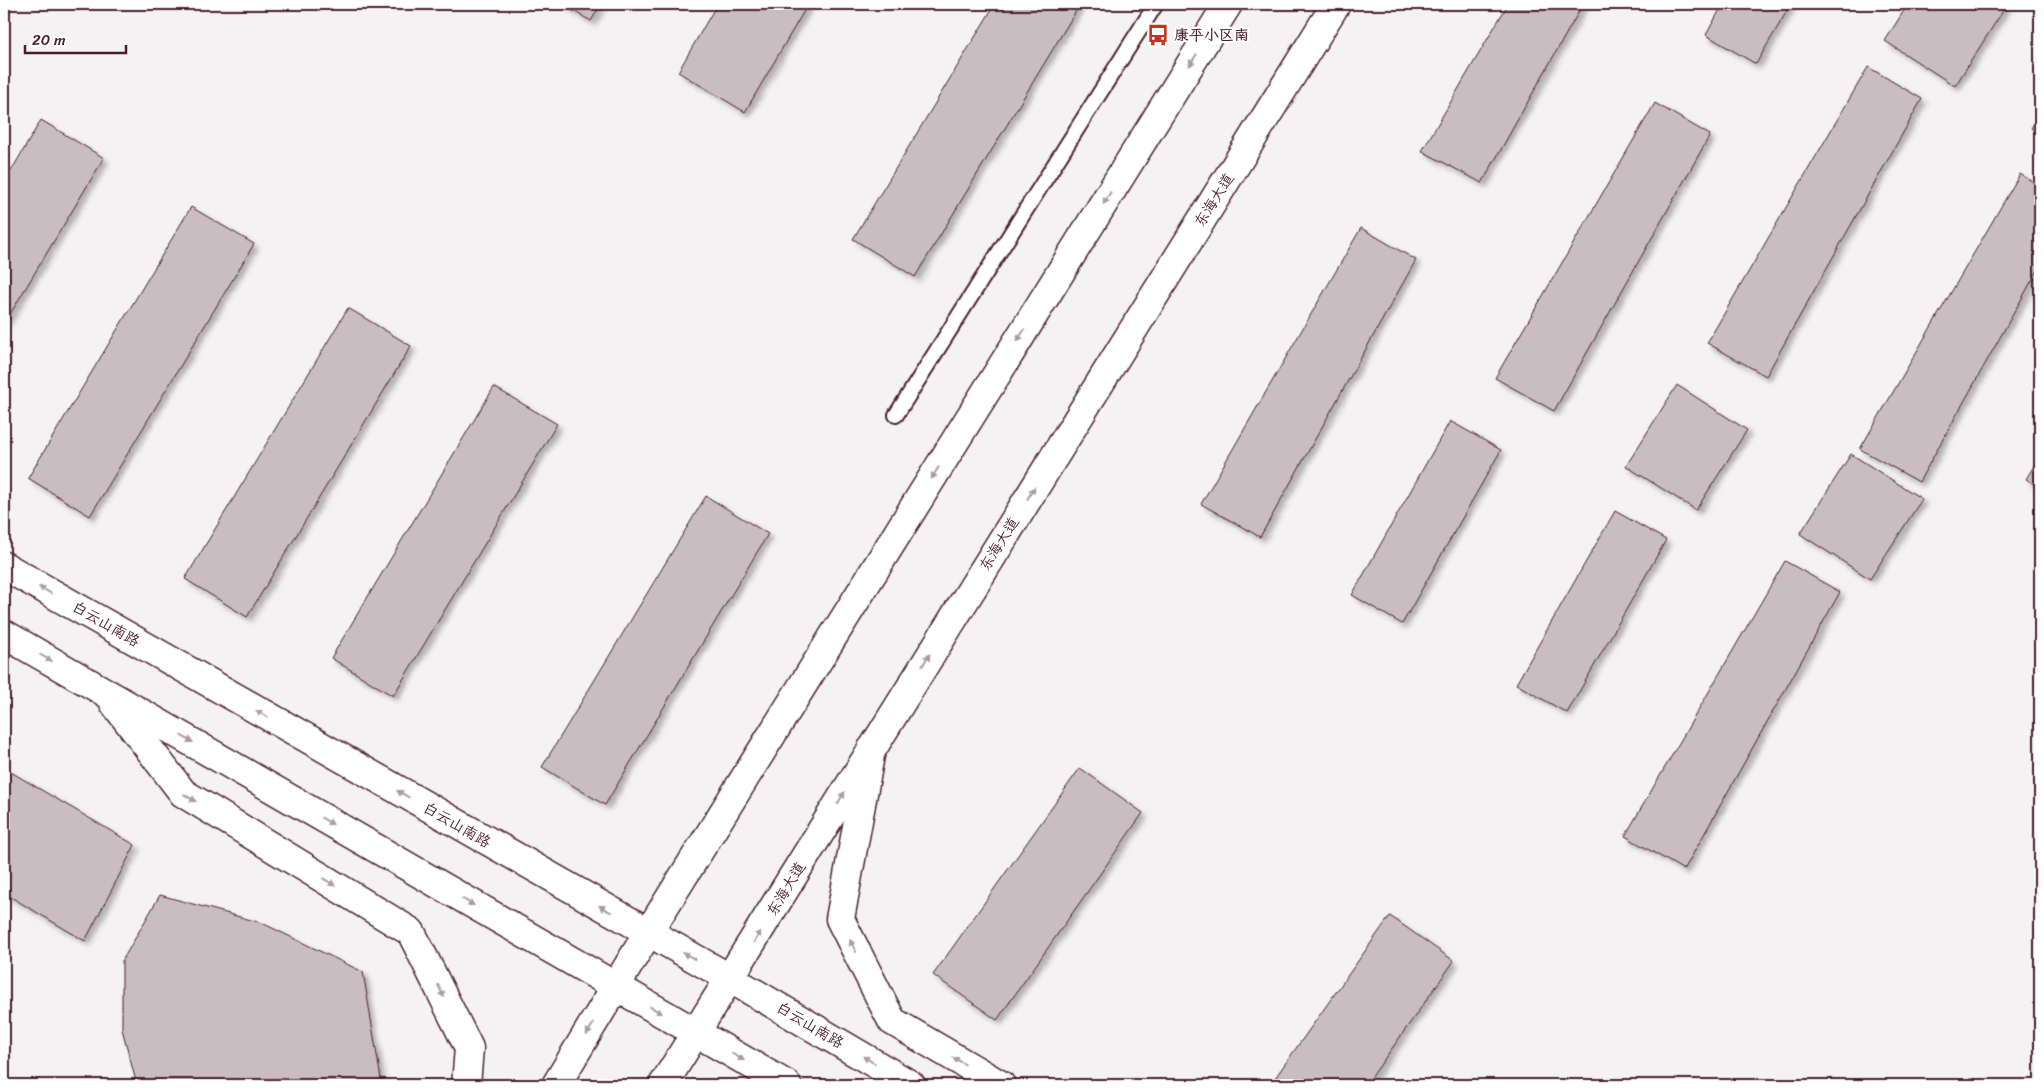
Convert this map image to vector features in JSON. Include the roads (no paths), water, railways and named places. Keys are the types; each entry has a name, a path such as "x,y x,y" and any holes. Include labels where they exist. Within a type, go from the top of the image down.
{"main road":[{"path":"556,1085 648,933 1228,4"},
{"name":"东海大道","path":"663,1085 731,979 872,747 1336,4"},
{"name":"白云山南路","path":"4,566 731,979 911,1085"},
{"path":"4,634 787,1085"},
{"path":"105,692 182,793 411,932 469,1048 466,1085"},
{"path":"872,747 840,919 892,1022 1001,1085"}],"lane":[{"path":"896,415 1156,4"}],"place":[{"name":"康平小区南","path":"1158,35"}]}
